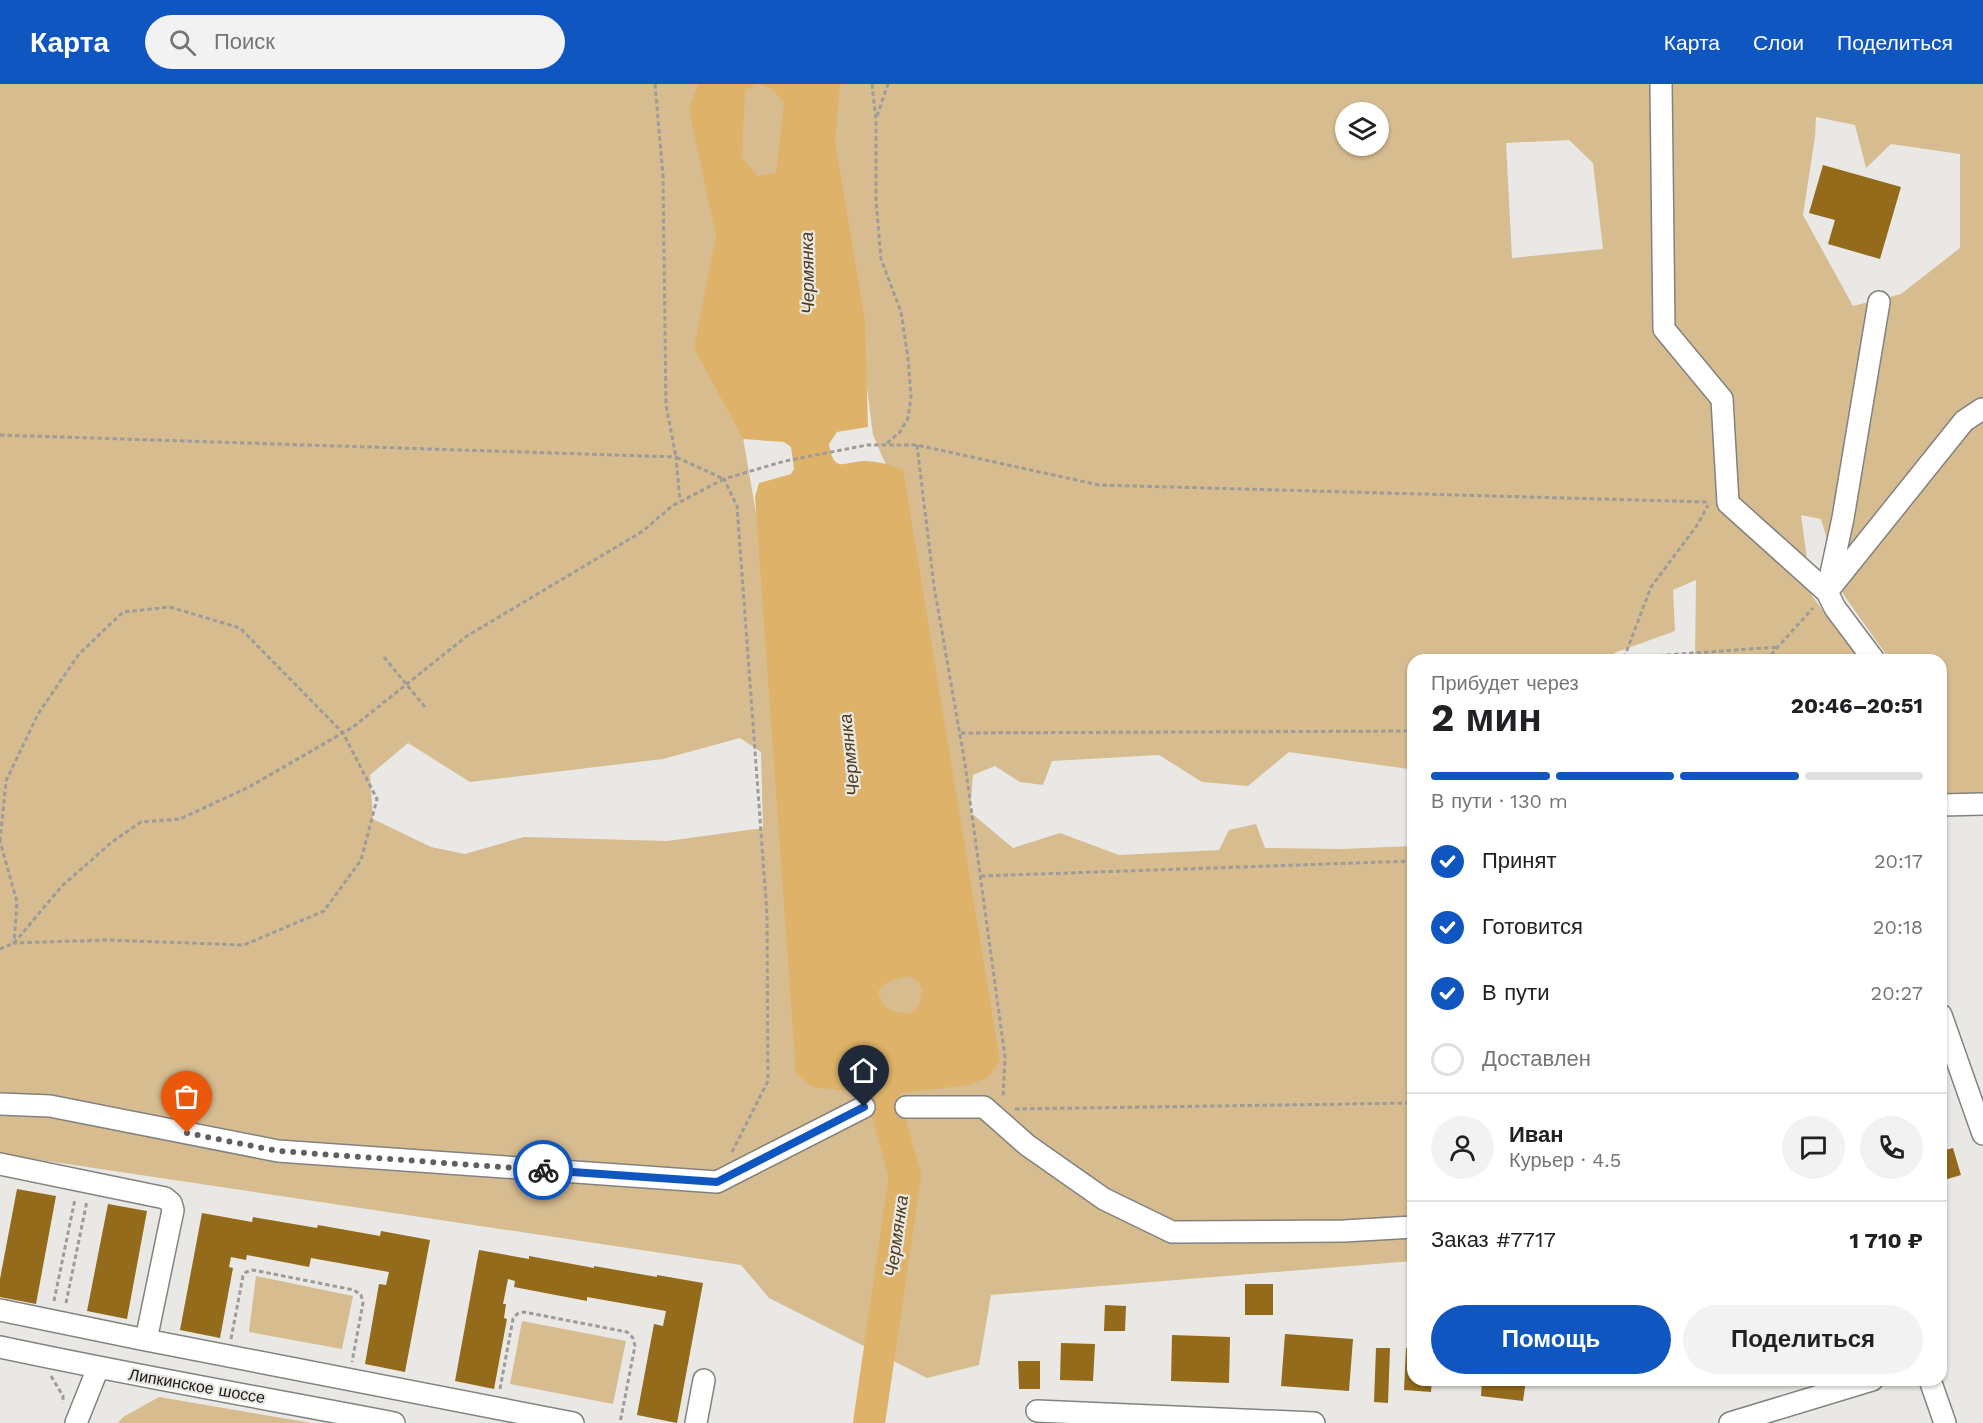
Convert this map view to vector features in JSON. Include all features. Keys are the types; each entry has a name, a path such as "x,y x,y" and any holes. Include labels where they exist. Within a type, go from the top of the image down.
{"street":[{"path":"1661,84 1664,329 1722,399 1728,503 1827,592 1835,608 1870,654"},
{"path":"1827,592 1843,518 1879,302"},
{"path":"1827,592 1964,421 1983,409"},
{"path":"1947,805 1983,804"},
{"path":"1947,1032 1983,1134"},
{"path":"906,1107 993,1103 1026,1145 1104,1199 1172,1232 1344,1231 1407,1227"},
{"path":"0,1104 50,1106 278,1151 717,1182 864,1107"},
{"path":"0,1164 165,1198 171,1203 173,1210 146,1340"},
{"path":"0,1310 573,1423"},
{"name":"Липкинское шоссе","path":"0,1347 98,1368 394,1423"},
{"path":"76,1423 98,1368"},
{"path":"696,1423 704,1380"},
{"path":"1730,1423 1852,1386"},
{"path":"1932,1386 1945,1423"},
{"path":"1037,1411 1174,1420 1314,1423"}],"path":[{"path":"655,84 663,176 666,405 676,457 680,501"},
{"path":"872,84 876,120 876,200 881,259 901,312 908,358 910,397 908,418 900,432 885,445"},
{"path":"876,120 888,84"},
{"path":"0,435 676,457 724,479 737,506 738,517 767,914 768,1081 717,1182"},
{"path":"14,943 62,886 112,842 141,822 180,819 249,787 353,728 467,636 643,531 680,501 724,479 785,461 867,445 917,445 1099,485 1710,502 1698,524 1651,587 1626,654"},
{"path":"917,445 934,586 961,732 1005,1057 993,1103 1004,1109 1407,1103"},
{"path":"1772,654 1827,592"},
{"path":"0,949 14,943 107,940 244,945 324,911 361,860 377,799 343,733 240,628 170,607 123,612 79,654 38,714 6,781 0,841 17,902 14,943"},
{"path":"1688,654 1778,647"},
{"path":"384,657 425,707"},
{"path":"961,732 1407,731"},
{"path":"981,876 1407,861"},
{"path":"56,1322 85,1181"},
{"path":"56,1322 85,1181"},
{"path":"227,1356 243,1276 246,1272 254,1270 354,1290 361,1294 363,1303 348,1379"},
{"path":"496,1408 513,1319 517,1314 524,1312 627,1332 633,1338 635,1346 620,1423"}],"shaded area":[{"path":"0,84 702,84 740,420 763,554 796,939 968,1077 886,465 873,435 858,316 822,84 1983,84 1983,812 1947,793 1947,654 1886,654 1843,594 1821,519 1801,515 1812,596 1856,654 1695,654 1696,580 1673,590 1675,631 1614,654 1407,654 1407,769 1289,752 1248,786 1202,782 1159,755 1052,761 1043,785 1020,782 995,766 973,775 970,812 1013,848 1060,833 1119,855 1219,850 1229,830 1256,824 1265,848 1341,849 1407,846 1407,1261 991,1295 979,1365 927,1378 769,1298 741,1265 0,1154","holes":["1816,117 1855,125 1866,168 1891,144 1960,154 1960,248 1901,294 1853,306 1803,215","1569,140 1593,163 1603,249 1512,258 1506,143","740,738 761,752 763,828 667,841 524,837 465,854 431,847 373,819 370,775 408,743 470,782 663,759"]},
{"path":"736,84 775,84 796,95 782,176 747,181 734,157"},
{"path":"919,970 930,1001 898,1026 873,1003 878,975"},
{"path":"256,1276 353,1296 342,1349 249,1332"},
{"path":"522,1321 626,1341 613,1404 510,1384"},
{"path":"159,1397 310,1423 118,1423 123,1417"}],"water":[{"path":"698,84 757,84 745,90 742,158 758,176 776,173 784,103 773,90 760,84 840,84 835,141 865,320 868,427 837,432 829,444 837,463 869,461 903,469 1000,1061 988,1077 969,1085 884,1095 813,1087 796,1074 755,497 759,483 791,474 794,469 791,447 784,442 743,439 694,348 716,236 689,110","holes":["908,976 919,982 922,991 919,1006 910,1013 889,1009 883,1003 878,991 889,981"]}],"building":[{"path":"1823,165 1901,187 1880,259 1828,244 1835,220 1809,213"},
{"path":"1953,1148 1961,1175 1947,1179 1947,1150"},
{"path":"17,1189 56,1196 36,1304 0,1297 0,1279"},
{"path":"108,1204 147,1211 127,1319 87,1311"},
{"path":"202,1213 252,1222 253,1217 317,1228 318,1225 380,1236 381,1231 430,1240 405,1372 365,1364 379,1284 386,1285 389,1272 311,1258 309,1267 247,1255 246,1260 231,1257 229,1267 233,1268 220,1338 180,1330"},
{"path":"479,1250 703,1283 677,1423 637,1415 654,1324 663,1326 666,1311 587,1297 587,1301 514,1287 515,1281 508,1279 503,1304 506,1304 504,1318 507,1319 494,1389 455,1381"},
{"path":"1245,1284 1273,1284 1273,1315 1245,1315"},
{"path":"1105,1305 1126,1306 1125,1331 1104,1331"},
{"path":"1285,1334 1353,1339 1349,1391 1281,1386"},
{"path":"1172,1335 1230,1337 1229,1383 1171,1381"},
{"path":"1061,1343 1095,1344 1093,1381 1060,1380"},
{"path":"1376,1348 1390,1348 1388,1403 1374,1402"},
{"path":"1407,1348 1407,1386 1432,1386 1431,1392 1404,1390"},
{"path":"1018,1361 1040,1361 1040,1389 1019,1389"},
{"path":"1482,1386 1525,1386 1523,1401 1481,1396"}],"waterway":[{"name":"Чермянка","path":"869,1423 905,1176 886,1108 880,1052"}],"way so far":[{"path":"187,1133 278,1151 543,1170"}],"route":[{"path":"543,1170 717,1182 864,1107"}]}
